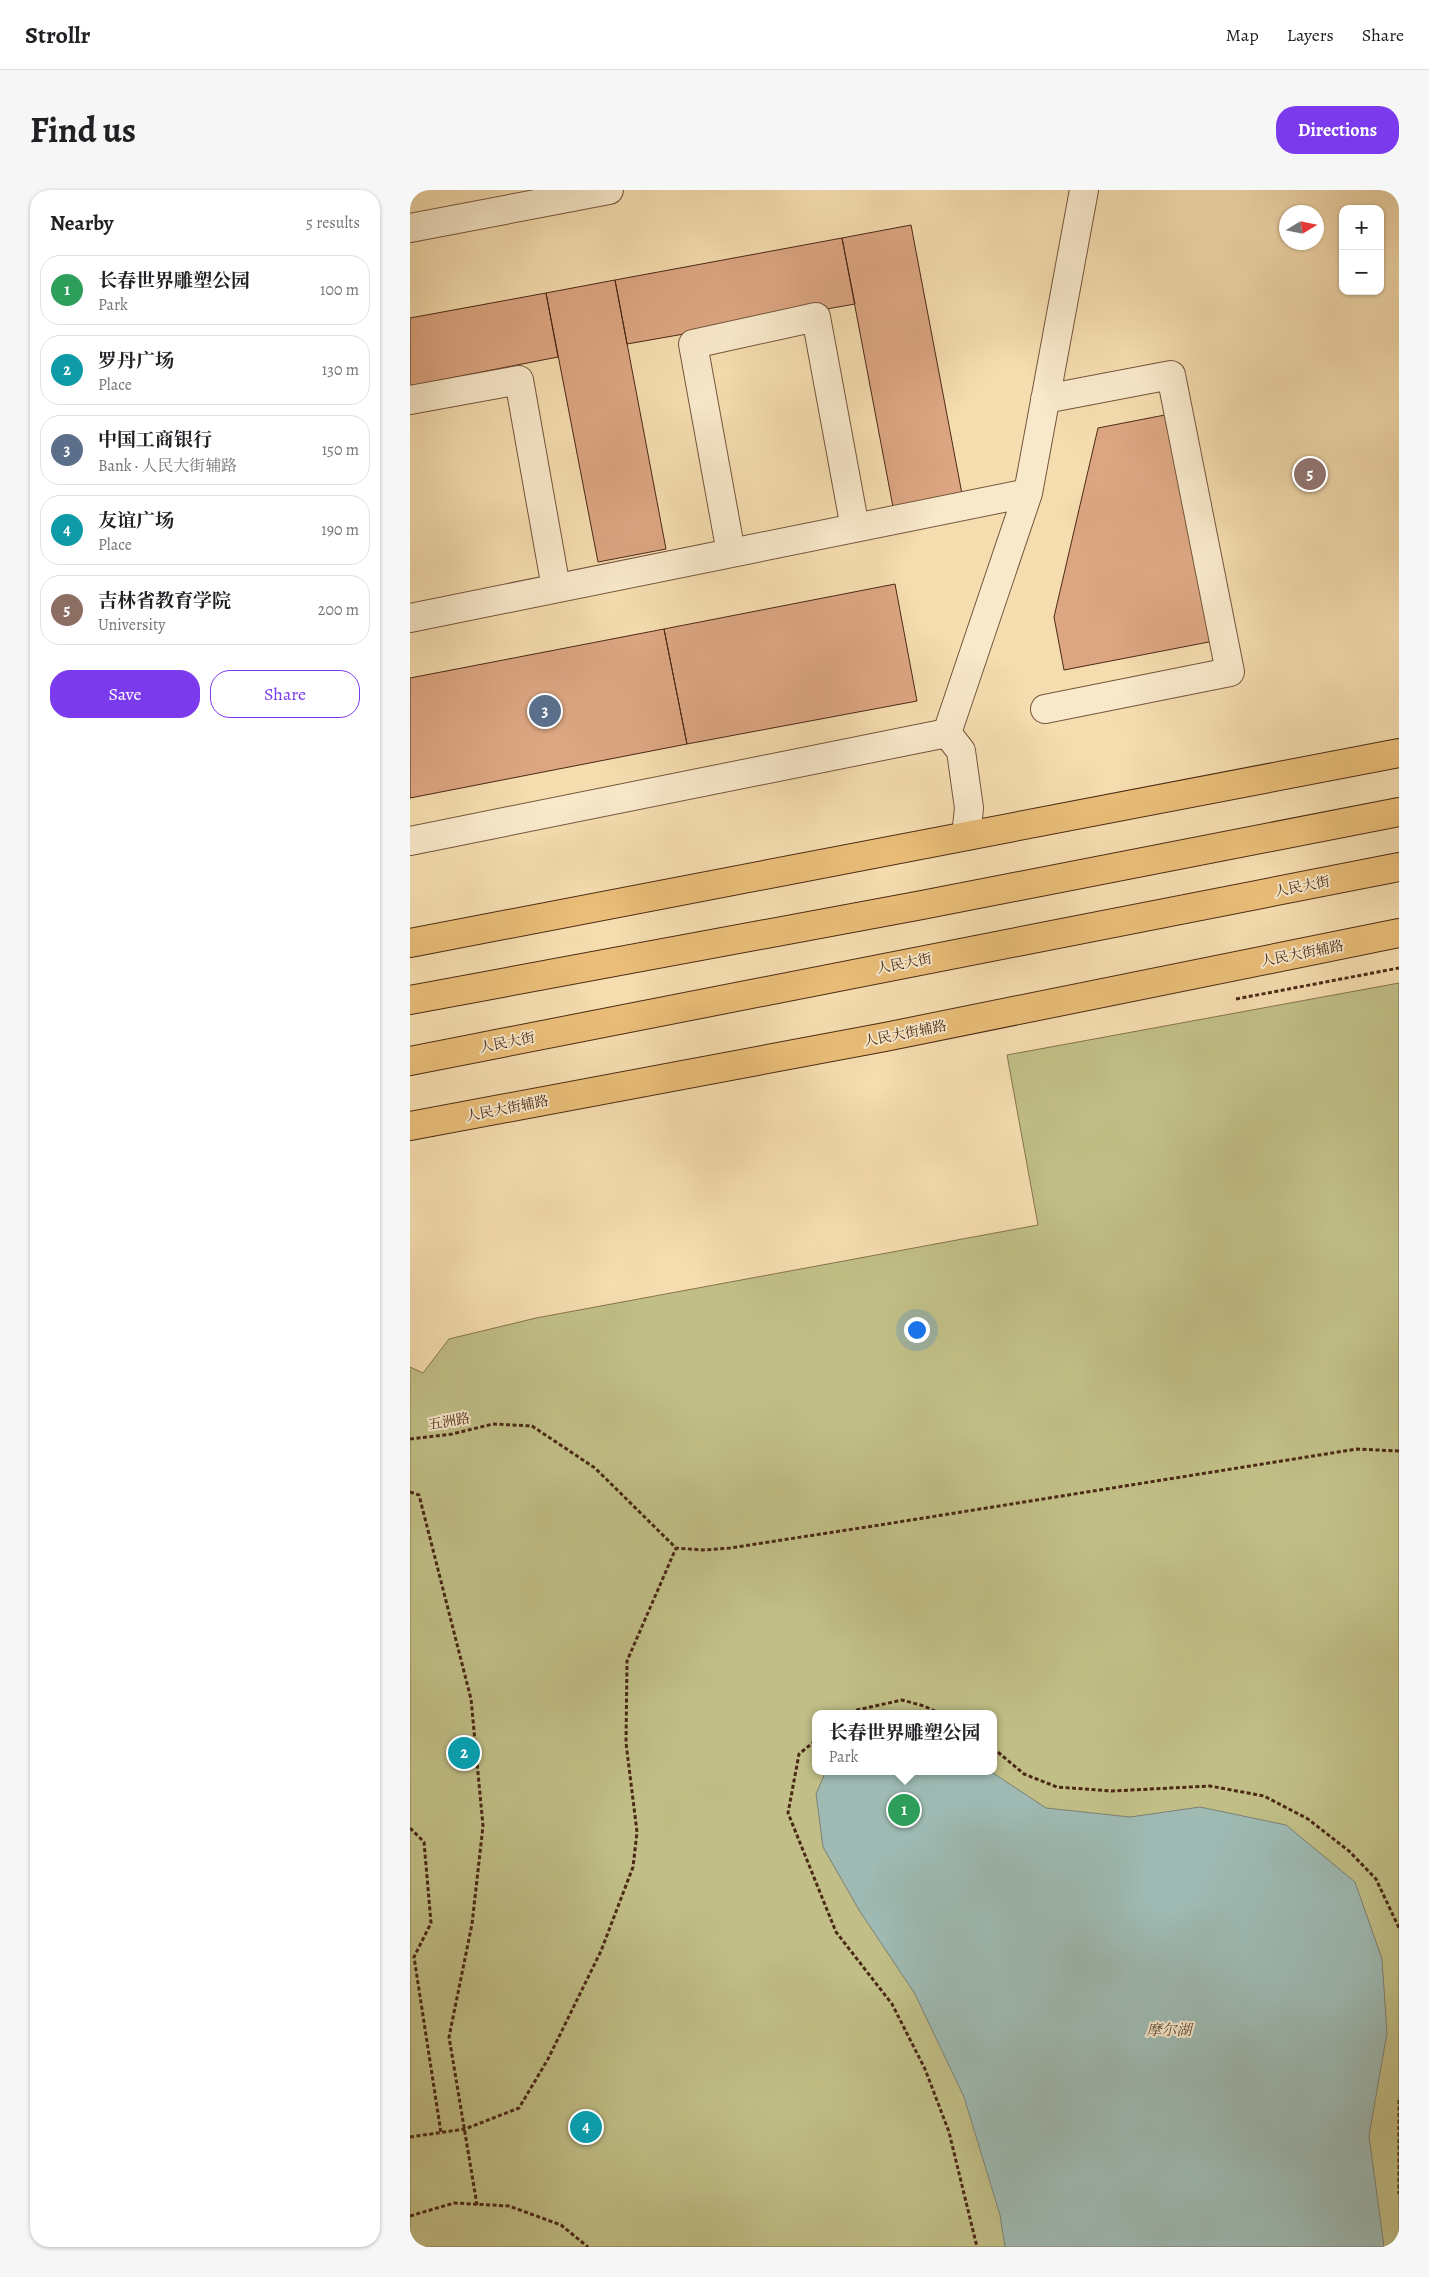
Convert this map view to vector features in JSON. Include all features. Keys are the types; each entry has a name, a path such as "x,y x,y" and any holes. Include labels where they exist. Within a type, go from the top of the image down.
{"main road":[{"path":"410,943 1399,752"},
{"path":"410,1000 922,905 1399,812"},
{"name":"人民大街","path":"410,1061 1399,867"},
{"name":"人民大街辅路","path":"410,1126 885,1037 1399,933"}],"street":[{"path":"410,228 609,190"},
{"path":"947,733 1028,493 1084,190"},
{"path":"731,553 693,344 816,317 855,528"},
{"path":"1045,399 1170,375 1230,672 1045,709"},
{"path":"410,400 519,380 556,588"},
{"path":"410,618 1028,493"},
{"path":"947,733 961,751 969,808 966,836"},
{"path":"410,841 947,733"}],"path":[{"name":"五洲路","path":"410,1439 452,1434 493,1424 532,1426 595,1468 676,1548"},
{"path":"410,2137 465,2129 519,2108 548,2059 601,1950 633,1867 637,1832 626,1743 627,1661 676,1548 703,1550 730,1548 1357,1449 1399,1452"},
{"path":"410,1492 419,1495 471,1699 483,1826 472,1924 449,2038 477,2204"},
{"path":"857,1710 902,1700 932,1710"},
{"path":"812,1743 799,1754 788,1813 836,1932 892,2004 925,2069 949,2132 977,2247"},
{"path":"997,1751 1024,1774 1057,1787 1112,1790 1210,1786 1264,1796 1308,1819 1349,1851 1376,1879 1399,1928"},
{"path":"410,1828 424,1842 431,1923 414,1957 441,2132"},
{"path":"1399,2100 1399,2194"},
{"path":"410,2216 454,2203 510,2206 561,2226 588,2247"}],"shaded area":[{"path":"1399,983 1399,2247 410,2247 410,1367 423,1373 449,1339 536,1318 1038,1225 1007,1055"}],"water":[{"name":"摩尔湖","path":"824,1775 996,1775 1046,1808 1130,1817 1200,1807 1286,1825 1355,1882 1382,1959 1387,2033 1369,2136 1384,2247 1005,2247 1000,2215 964,2097 915,1994 859,1910 823,1847 816,1794"}],"building":[{"path":"911,225 962,494 893,507 842,238"},
{"path":"842,238 855,304 627,344 615,280"},
{"path":"615,280 666,549 598,562 546,293"},
{"path":"546,293 558,357 410,386 410,318"},
{"path":"1170,414 1214,641 1064,670 1054,617 1098,428"},
{"path":"895,584 917,701 687,744 664,629"},
{"path":"664,629 687,744 410,798 410,678"}],"place":[{"name":"吉林省教育学院","path":"1310,474"},
{"name":"中国工商银行","path":"545,711"},
{"name":"罗丹广场","path":"464,1753"},
{"name":"长春世界雕塑公园","path":"904,1810"},
{"name":"友谊广场","path":"586,2127"}]}
